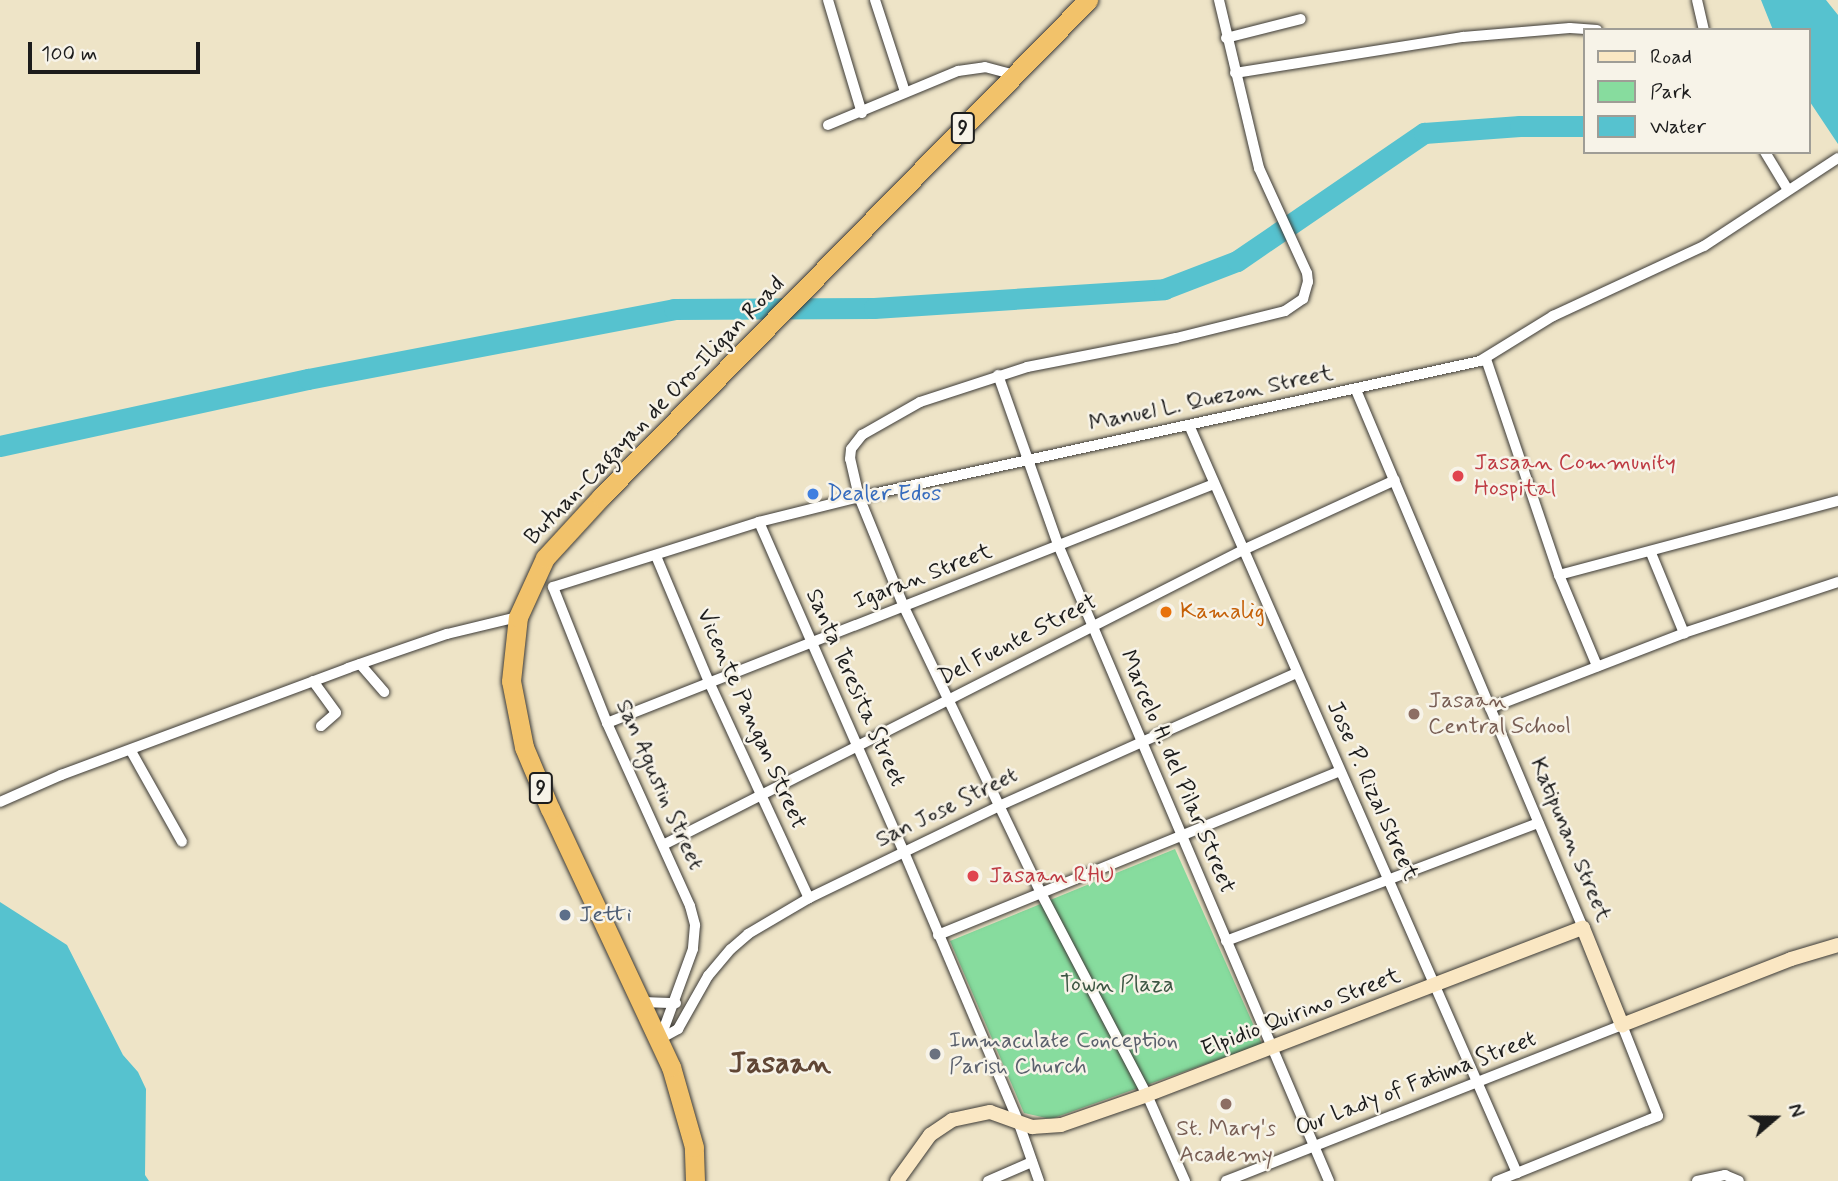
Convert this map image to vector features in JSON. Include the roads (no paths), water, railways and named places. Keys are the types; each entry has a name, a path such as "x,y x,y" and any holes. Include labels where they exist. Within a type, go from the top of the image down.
{"highway":[{"name":"Butuan-Cagayan de Oro-Iligan Road","path":"695,1181 694,1147 686,1112 660,1038 550,809 524,747 511,681 518,617 534,578 558,543 671,423 1088,0"}],"street":[{"path":"828,0 862,113"},
{"path":"875,0 905,92"},
{"path":"1185,1181 1147,1096 1041,893 904,607 859,497 850,459 851,449 862,435 920,402 998,375 1176,338 1285,311 1303,299 1308,282 1259,168 1219,0"},
{"path":"1697,0 1704,28"},
{"path":"1226,38 1264,31 1301,19"},
{"path":"1236,73 1449,38 1582,29"},
{"path":"828,125 958,71 978,67 1015,75"},
{"path":"1766,154 1788,190"},
{"name":"Manuel L. Quezon Street","path":"553,587 759,522 859,497 1356,390 1486,359 1546,320 1704,246 1838,158"},
{"path":"1486,359 1559,575 1597,666"},
{"name":"Marcelo H. del Pilar Street","path":"998,375 1059,547 1329,1181"},
{"name":"Katipunan Street","path":"1356,390 1583,928 1658,1116 1517,1173"},
{"name":"Jose P. Rizal Street","path":"1189,425 1517,1173"},
{"name":"Del Fuente Street","path":"663,845 1243,550 1395,480"},
{"name":"Igaran Street","path":"607,723 1214,484"},
{"path":"1559,575 1651,553 1838,501"},
{"name":"Santa Teresita Street","path":"759,522 904,852 1018,1121 1039,1181"},
{"path":"1651,553 1684,633"},
{"name":"Vicente Pangan Street","path":"656,556 709,682 809,898"},
{"path":"534,578 553,587"},
{"path":"1490,708 1684,633 1838,582"},
{"name":"San Agustin Street","path":"553,587 607,723 690,906 695,925 693,950 676,1003 660,1038"},
{"path":"0,802 359,664 447,634 518,617"},
{"path":"359,664 384,692"},
{"name":"San Jose Street","path":"660,1038 678,1028 708,976 731,949 748,934 809,898 999,806 1297,673"},
{"path":"313,681 336,713 321,726"},
{"path":"131,751 183,842"},
{"path":"938,935 1340,771"},
{"path":"1226,941 1538,823"},
{"name":"Elpidio Quirino Street","path":"897,1181 924,1143 940,1126 990,1112 1032,1126 1061,1125 1147,1096 1583,928"},
{"path":"1622,1025 1791,959 1838,945"},
{"path":"643,1002 676,1003"},
{"name":"Our Lady of Fatima Street","path":"1226,1181 1622,1025"},
{"path":"988,1181 1032,1162"},
{"path":"1497,1181 1517,1173"},
{"path":"1697,1181 1725,1175 1739,1181"}],"water":[{"path":"1761,0 1826,0 1838,15 1838,144 1810,102 1810,28 1772,28"},
{"path":"0,902 67,945 123,1055 138,1072 146,1089 145,1175 149,1181 0,1181"}],"waterway":[{"path":"0,446 308,379 674,309 874,308 1164,289 1237,261 1424,133 1520,126 1582,126"}],"place":[{"name":"Jasaan Community Hospital","path":"1458,476"},
{"name":"Dealer Edos","path":"813,494"},
{"name":"Kamalig","path":"1166,612"},
{"name":"Jasaan Central School","path":"1414,714"},
{"name":"Jasaan RHU","path":"973,876"},
{"name":"Jetti","path":"565,915"},
{"name":"Immaculate Conception Parish Church","path":"935,1054"},
{"name":"St. Mary's Academy","path":"1226,1104"}],"district":[{"name":"Jasaan","path":"780,1064"}],"park label":[{"name":"Town Plaza","path":"1117,985"}]}
